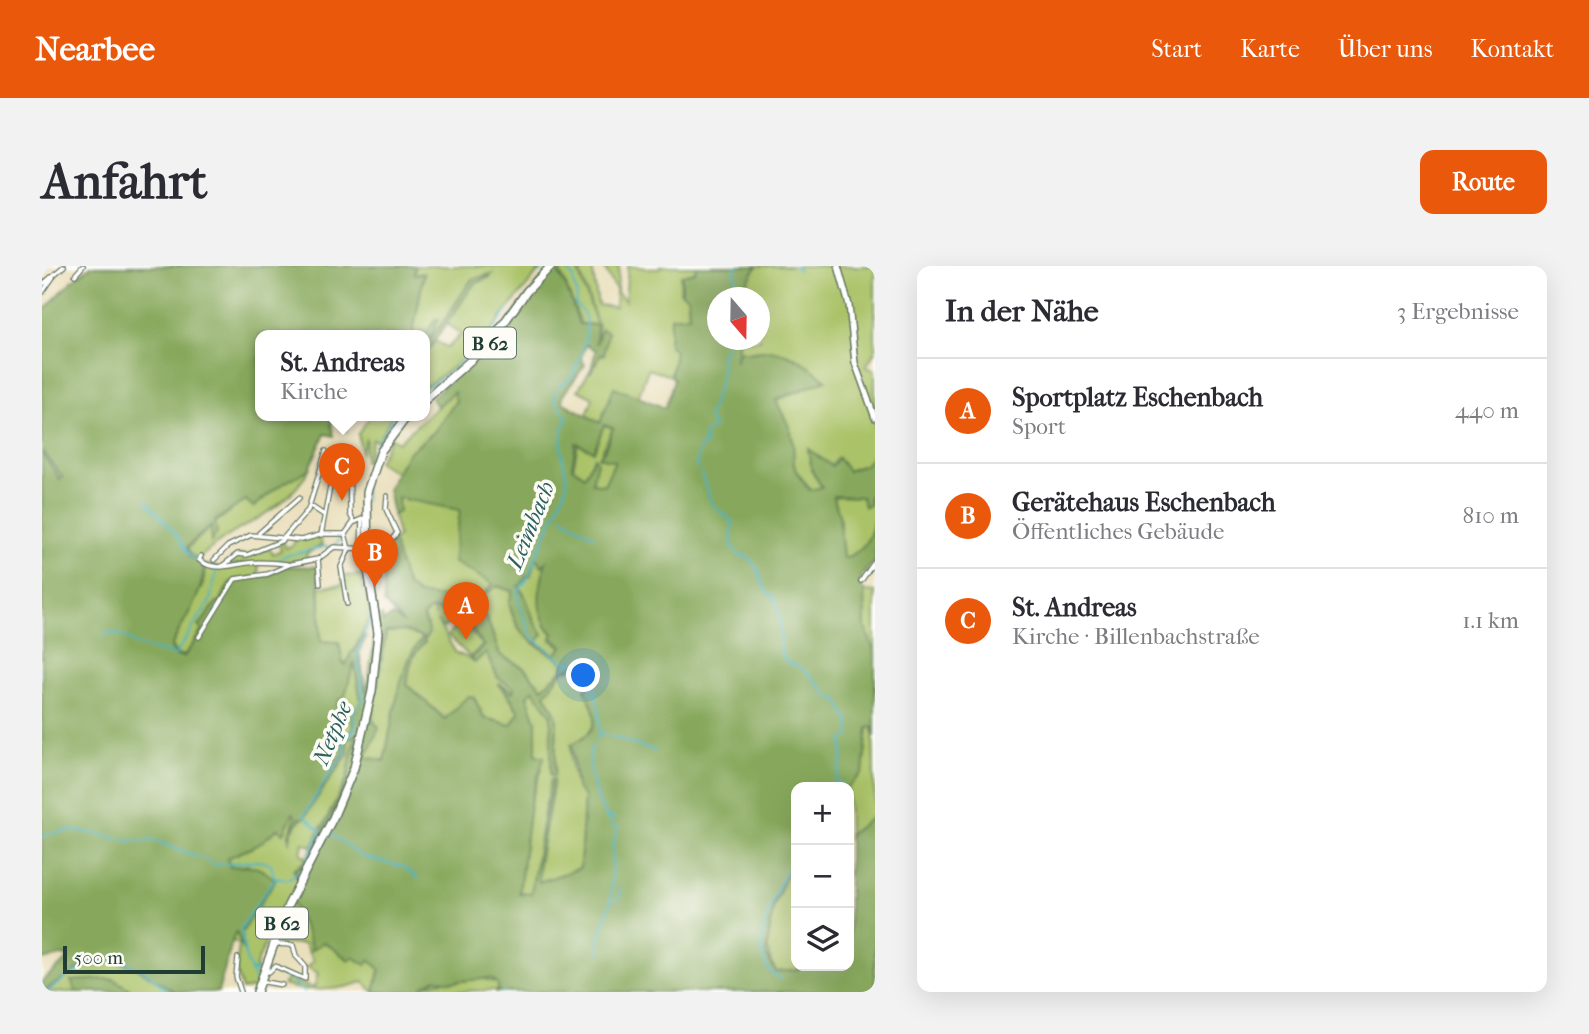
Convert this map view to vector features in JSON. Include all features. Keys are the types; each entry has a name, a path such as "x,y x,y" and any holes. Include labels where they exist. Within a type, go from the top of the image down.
{"main road":[{"name":"B 62","path":"430,396 496,336 527,291 551,266"},
{"name":"B 62","path":"258,988 288,905 352,776 372,691 378,640 364,549 368,487 378,458 403,421"}],"street":[{"path":"42,285 64,266"},
{"path":"75,275 83,266"},
{"path":"838,266 845,290 855,363 875,418"},
{"path":"42,293 56,274"},
{"path":"349,449 351,517 354,522"},
{"path":"221,568 238,554 247,555 275,545 284,537 311,506 326,452"},
{"path":"321,535 333,471 350,472"},
{"path":"369,576 377,572 384,548 397,533 387,511 387,496"},
{"path":"259,534 299,498"},
{"path":"311,506 324,515"},
{"path":"347,604 341,567 349,549 345,534 354,522 364,518"},
{"path":"214,560 236,541 259,534 308,539 321,535 345,534"},
{"path":"334,535 337,547"},
{"path":"201,555 199,560 202,562 221,568 246,563 291,564 318,559 345,540"},
{"path":"337,547 364,549"},
{"path":"318,559 320,583"},
{"path":"367,559 379,579"},
{"path":"861,581 875,561"},
{"path":"200,637 232,580 241,576 268,574 291,564"},
{"path":"263,971 269,972 275,966 305,979 305,966 296,956 293,945 275,944"},
{"path":"238,958 236,977 241,992"},
{"path":"258,988 282,985"}],"green space":[{"path":"91,266 415,266 414,274 424,273 413,330 255,330 255,421 332,421 334,436 325,434 309,469 279,486 253,507 246,500 215,521 217,533 211,542 211,525 187,547 189,556 204,565 203,576 197,597 171,647 176,656 184,657 203,631 199,626 217,602 220,603 229,584 234,580 268,575 286,566 318,567 321,641 339,642 343,664 346,665 363,635 366,637 359,652 366,693 378,617 382,616 383,622 392,616 404,624 384,603 383,551 393,542 406,584 418,595 473,599 487,619 500,655 524,668 542,688 562,670 564,663 529,639 517,625 509,602 513,591 497,586 478,600 493,584 453,562 460,510 398,498 399,512 393,515 388,489 396,473 409,452 434,432 456,401 454,392 437,406 431,398 492,342 536,284 554,266 566,286 579,324 597,325 596,344 601,329 608,332 604,355 601,354 590,373 596,350 586,345 581,358 585,365 563,395 562,402 600,423 614,387 665,408 674,379 671,376 675,351 669,344 671,317 689,315 688,297 682,293 682,275 695,272 696,266 757,266 747,283 742,283 740,287 707,287 707,350 737,350 735,362 740,350 780,352 801,361 826,380 776,400 793,439 794,466 810,490 822,487 812,471 808,449 832,466 838,458 848,471 866,464 875,451 875,495 869,496 870,505 864,506 862,497 833,496 839,514 843,558 855,553 865,544 875,519 875,561 862,575 860,586 864,591 865,627 875,653 875,737 873,727 868,728 863,773 853,782 791,782 791,865 774,902 766,955 776,972 854,971 854,831 875,815 875,992 495,992 499,990 497,983 491,978 453,982 436,979 422,987 421,992 374,992 380,969 370,960 366,965 353,957 349,960 324,942 311,950 292,899 349,780 302,876 298,877 295,870 304,864 347,779 355,735 347,740 348,754 303,819 299,818 292,829 295,815 293,813 284,833 277,829 258,845 227,858 230,867 255,867 275,880 242,932 244,951 236,932 234,935 218,992 176,992 133,966 111,961 81,968 42,992 42,981 68,959 65,955 42,960 42,453 60,479 62,477 42,450 42,312 73,280","holes":["604,425 613,428 604,451 598,457 615,461 604,485 592,483 597,462 594,457 585,476 572,467 576,443 594,451","536,558 542,566 546,562 540,591 540,609 553,634 551,638 563,646 556,654 537,642 543,634 538,629 519,587 527,576 530,577","432,609 465,619 484,646 470,659 475,662 486,653 498,678 514,688 513,692 498,685 509,695 519,712 511,725 484,718 474,697 468,696 445,719 407,685 412,662 425,642 423,639 415,648 402,677 384,761 366,757 379,728 372,719 386,632 405,631 425,639 429,633 423,616","354,662 361,701 351,715 353,729 341,741 343,753 330,766 338,701 345,696","577,664 590,669 597,678 585,689 595,715 593,727 589,733 572,744 577,788 584,797 580,868 539,882 539,863 554,779 551,779 531,893 519,893 530,803 544,757 536,755 536,721 527,696 533,690 551,714 551,775 555,775 557,716 545,694 563,671"]},
{"path":"415,266 543,266 480,344 430,383 430,348 435,341 448,348 461,334 446,323 474,284 491,277 472,279 430,343 430,336 439,319 435,319 430,330 413,330 424,274 414,274"},
{"path":"558,266 576,266 597,325 581,324"},
{"path":"578,266 592,266 598,305 615,307 616,290 603,266 619,266 617,292 625,301 628,266 659,269 660,266 696,266 695,272 681,275 680,292 688,297 689,316 671,317 675,351 671,376 648,369 638,398 614,388 600,423 586,417 593,398 578,390 601,353 596,344 598,326"},
{"path":"757,266 875,266 875,351 866,367 875,370 875,451 867,464 848,471 837,458 832,466 812,471 822,488 811,490 792,465 791,432 775,400 826,380 797,358 771,350 742,353 736,363 721,414 722,390 733,370 737,350 770,350 770,287 741,287"},
{"path":"494,273 474,284 430,347 430,341 472,279"},
{"path":"435,319 439,319 430,338 429,330"},
{"path":"454,392 456,401 434,432 409,452 396,473 378,462 391,437 398,442 422,421 430,421 430,413"},
{"path":"367,421 389,421 378,441 372,439 367,461 364,461 366,438 361,452 358,434"},
{"path":"604,425 613,428 599,457 615,461 604,485 592,483 595,458 585,476 573,468 578,444 594,451"},
{"path":"309,469 299,485 273,509 227,537 199,559 190,554 188,548 212,526 211,540 215,523 246,499 254,507 279,486"},
{"path":"833,495 862,497 864,506 869,495 875,495 873,525 866,542 853,555 843,558 839,514"},
{"path":"397,497 460,510 493,584 483,595 497,586 513,592 509,603 517,626 523,634 565,663 563,670 569,670 577,664 587,668 597,679 586,689 595,723 588,734 571,745 575,779 584,797 580,869 539,882 539,863 554,780 545,806 531,893 519,892 530,803 542,769 536,755 536,721 527,696 533,689 551,714 551,774 555,775 557,716 545,694 563,671 542,688 524,668 500,655 487,619 473,599 417,595 406,584 393,542 398,536 393,515 398,512"},
{"path":"319,536 322,545 306,554 308,561 258,563 259,576 229,584 219,603 199,626 202,630 185,655 177,655 172,645 203,584 206,565 227,569 247,563 222,567 238,555 248,556 269,548 273,554 281,550 279,544 283,542 286,548 293,545 295,540"},
{"path":"536,558 547,559 545,625 554,635 551,640 562,647 556,654 536,642 543,634 535,623 519,587 527,576 530,576"},
{"path":"361,575 363,589 367,590 370,617 347,665 321,641 320,587 343,585 342,576"},
{"path":"864,591 875,592 875,653 865,627"},
{"path":"432,609 435,617 433,609 454,618 443,628 437,621 456,653 475,661 485,652 499,674 514,688 514,692 499,683 519,712 511,725 484,718 480,711 445,719 407,685 412,662 425,642 422,639 406,664 384,761 365,757 379,728 372,719 386,632 405,631 425,639 427,625 423,616"},
{"path":"462,622 483,645 470,657 448,635"},
{"path":"353,662 356,664 361,701 351,715 353,729 346,735 343,753 330,767 338,701 345,696"},
{"path":"873,727 875,815 854,831 853,782 863,772 868,728"},
{"path":"355,735 347,779 325,827 322,826 312,846 303,843 301,854 306,857 304,862 293,869 299,882 277,933 270,932 256,965 256,970 261,972 256,988 242,990 236,970 239,944 232,941 236,931 243,948 242,932 275,880 248,865 230,868 227,858 258,845 293,813 296,815 290,834 348,754 347,740"},
{"path":"791,865 791,971 776,972 769,957 767,942 768,927"},
{"path":"292,899 312,949 324,942 349,960 353,956 370,960 380,969 374,992 363,982 322,989 301,989 283,985 287,979 314,988 318,973 307,967 313,961 304,944 276,944"},
{"path":"111,961 133,966 176,992 134,992 113,979 72,981 76,992 46,992 81,968"},
{"path":"481,978 498,983 499,990 421,992 422,987 436,982"},
{"path":"114,979 134,992 76,992 71,981"}],"waterway":[{"name":"Netphe","path":"540,273 544,266"},
{"name":"Leimbach","path":"559,387 576,369 583,350 586,329 586,320 576,305 577,293 573,284 575,279 564,266"},
{"path":"737,266 734,273 738,283"},
{"path":"794,266 799,270"},
{"name":"Netphe","path":"430,385 452,372 460,361 486,340 509,309"},
{"path":"698,468 696,463 701,446 706,445 703,435 714,427 708,419 721,379 724,350"},
{"name":"Leimbach","path":"556,391 554,399 568,419 561,441 567,481 528,577 519,589 518,599 531,636 568,665 575,661"},
{"path":"337,421 347,431"},
{"name":"Netphe","path":"364,501 363,479 376,444 391,421"},
{"path":"701,473 712,504 732,521 734,550 743,557 746,555 758,569 765,590 775,599 780,617 781,654 790,665 794,664 808,673 831,699 837,698 849,722 850,736 843,740 843,757 836,782"},
{"path":"147,501 180,539"},
{"path":"562,517 594,536"},
{"path":"335,545 342,536"},
{"path":"180,541 189,555 203,564"},
{"path":"323,547 329,547"},
{"path":"277,561 284,556 320,548"},
{"path":"221,568 236,566"},
{"path":"176,654 210,601 217,568"},
{"name":"Netphe","path":"364,569 367,588"},
{"name":"Netphe","path":"305,864 321,831 304,815 345,754 344,742 355,729 353,711 364,699 357,654 371,619 369,597"},
{"path":"104,634 109,632 121,635"},
{"path":"123,636 140,646 175,655"},
{"name":"Leimbach","path":"578,662 589,678 597,698 600,719 598,739"},
{"path":"599,730 607,735"},
{"path":"610,736 655,751"},
{"name":"Leimbach","path":"592,746 590,765 594,786 601,807 611,824"},
{"name":"Leimbach","path":"606,815 615,819"},
{"name":"Leimbach","path":"600,955 598,944 611,901 613,844 618,827 612,826"},
{"path":"42,836 70,830 99,834"},
{"path":"328,832 349,847"},
{"path":"101,835 130,841 156,841 198,857"},
{"path":"351,849 363,857 404,867"},
{"path":"202,858 208,861"},
{"path":"212,864 248,861 271,864"},
{"path":"781,979 768,969 763,955 762,937 773,900 791,864"},
{"path":"271,866 275,878"},
{"name":"Netphe","path":"256,984 245,956 241,928 275,878 288,879 303,869"},
{"path":"406,869 417,878"},
{"path":"619,901 620,887"},
{"path":"71,975 98,963 125,963 144,971 170,992"},
{"path":"251,970 260,972"},
{"path":"270,972 286,977 304,992"},
{"path":"48,991 69,976"}],"place":[{"name":"St. Andreas","path":"342,501"},
{"name":"Gerätehaus Eschenbach","path":"375,587"},
{"name":"Sportplatz Eschenbach","path":"466,640"}]}
